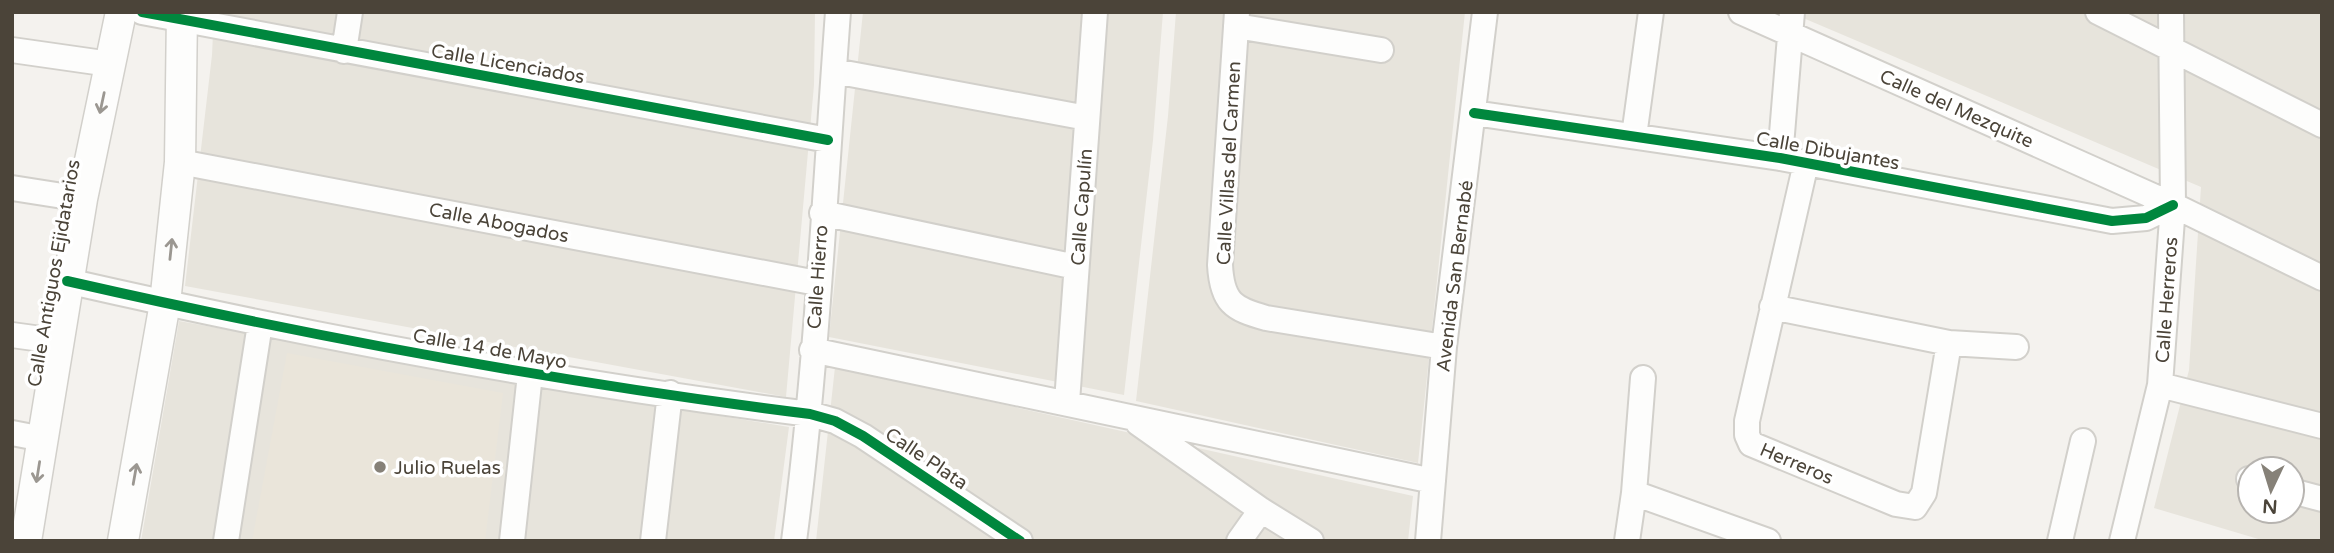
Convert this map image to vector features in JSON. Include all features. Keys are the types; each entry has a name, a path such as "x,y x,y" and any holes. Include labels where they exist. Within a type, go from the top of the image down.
{"street":[{"name":"Calle Antiguos Ejidatarios","path":"26,541 56,341 121,12"},
{"name":"Calle Licenciados","path":"142,12 182,17 344,51 828,140"},
{"path":"344,51 350,12"},
{"name":"Calle Hierro","path":"794,541 810,414 812,350 838,12"},
{"name":"Calle Capulín","path":"1067,402 1095,12"},
{"name":"Avenida San Bernabé","path":"1428,541 1444,347 1485,12"},
{"path":"1634,136 1651,12"},
{"name":"Calle del Mezquite","path":"1741,12 1790,22 2322,278"},
{"path":"2098,12 2130,19 2169,48 2322,125"},
{"name":"Calle Herreros","path":"2122,541 2160,384 2173,205 2169,48 2171,12"},
{"path":"123,541 165,303 180,162 182,17"},
{"path":"1236,19 1381,50"},
{"name":"Calle Villas del Carmen","path":"1236,19 1220,265 1221,284 1227,299 1243,312 1266,318 1444,347"},
{"path":"1780,158 1790,22"},
{"path":"12,50 110,64"},
{"path":"834,71 1087,118"},
{"name":"Calle Dibujantes","path":"1474,113 1780,158 2112,221 2146,218 2173,205"},
{"name":"Calle Abogados","path":"180,162 817,283"},
{"name":"Herreros","path":"1806,163 1747,422 1747,435 1751,444 1907,507 1915,507 1924,493 1950,343"},
{"path":"12,188 82,199"},
{"path":"822,213 1076,267"},
{"name":"Calle 14 de Mayo","path":"67,281 260,324 530,374 810,414"},
{"path":"1773,307 1950,343 2016,347"},
{"path":"226,541 260,324"},
{"path":"12,335 56,341"},
{"path":"812,350 1433,481"},
{"path":"512,541 530,374"},
{"path":"1627,541 1634,493 1643,378"},
{"path":"2160,384 2322,426"},
{"path":"653,541 670,393"},
{"name":"Calle Plata","path":"810,414 835,421 863,436 1020,541"},
{"path":"1128,417 1261,510 1311,541"},
{"path":"12,433 43,439"},
{"path":"2060,541 2083,441"},
{"path":"1634,493 1768,541"},
{"path":"1239,541 1261,510"}],"shaded area":[{"path":"214,12 815,12 814,85 786,397 185,286 212,55"},
{"path":"863,12 1163,12 1153,140 1124,395 829,337"},
{"path":"1176,12 1465,12 1418,463 1136,401 1168,116"},
{"path":"1789,12 2322,12 2322,541 2265,541 2154,508 2189,370 2201,187"},
{"path":"179,321 555,389 789,427 774,541 141,541"},
{"name":"Julio Ruelas","path":"287,353 503,393 485,541 252,541"},
{"path":"835,367 1413,496 1408,541 816,541"}],"cycle path":[{"path":"142,12 828,140"},
{"path":"1474,113 1780,158 2112,221 2146,218 2173,205"},
{"path":"67,281 437,357 623,388 810,414 835,421 863,436 1020,541"}],"place":[{"name":"Julio Ruelas","path":"380,467"}]}
